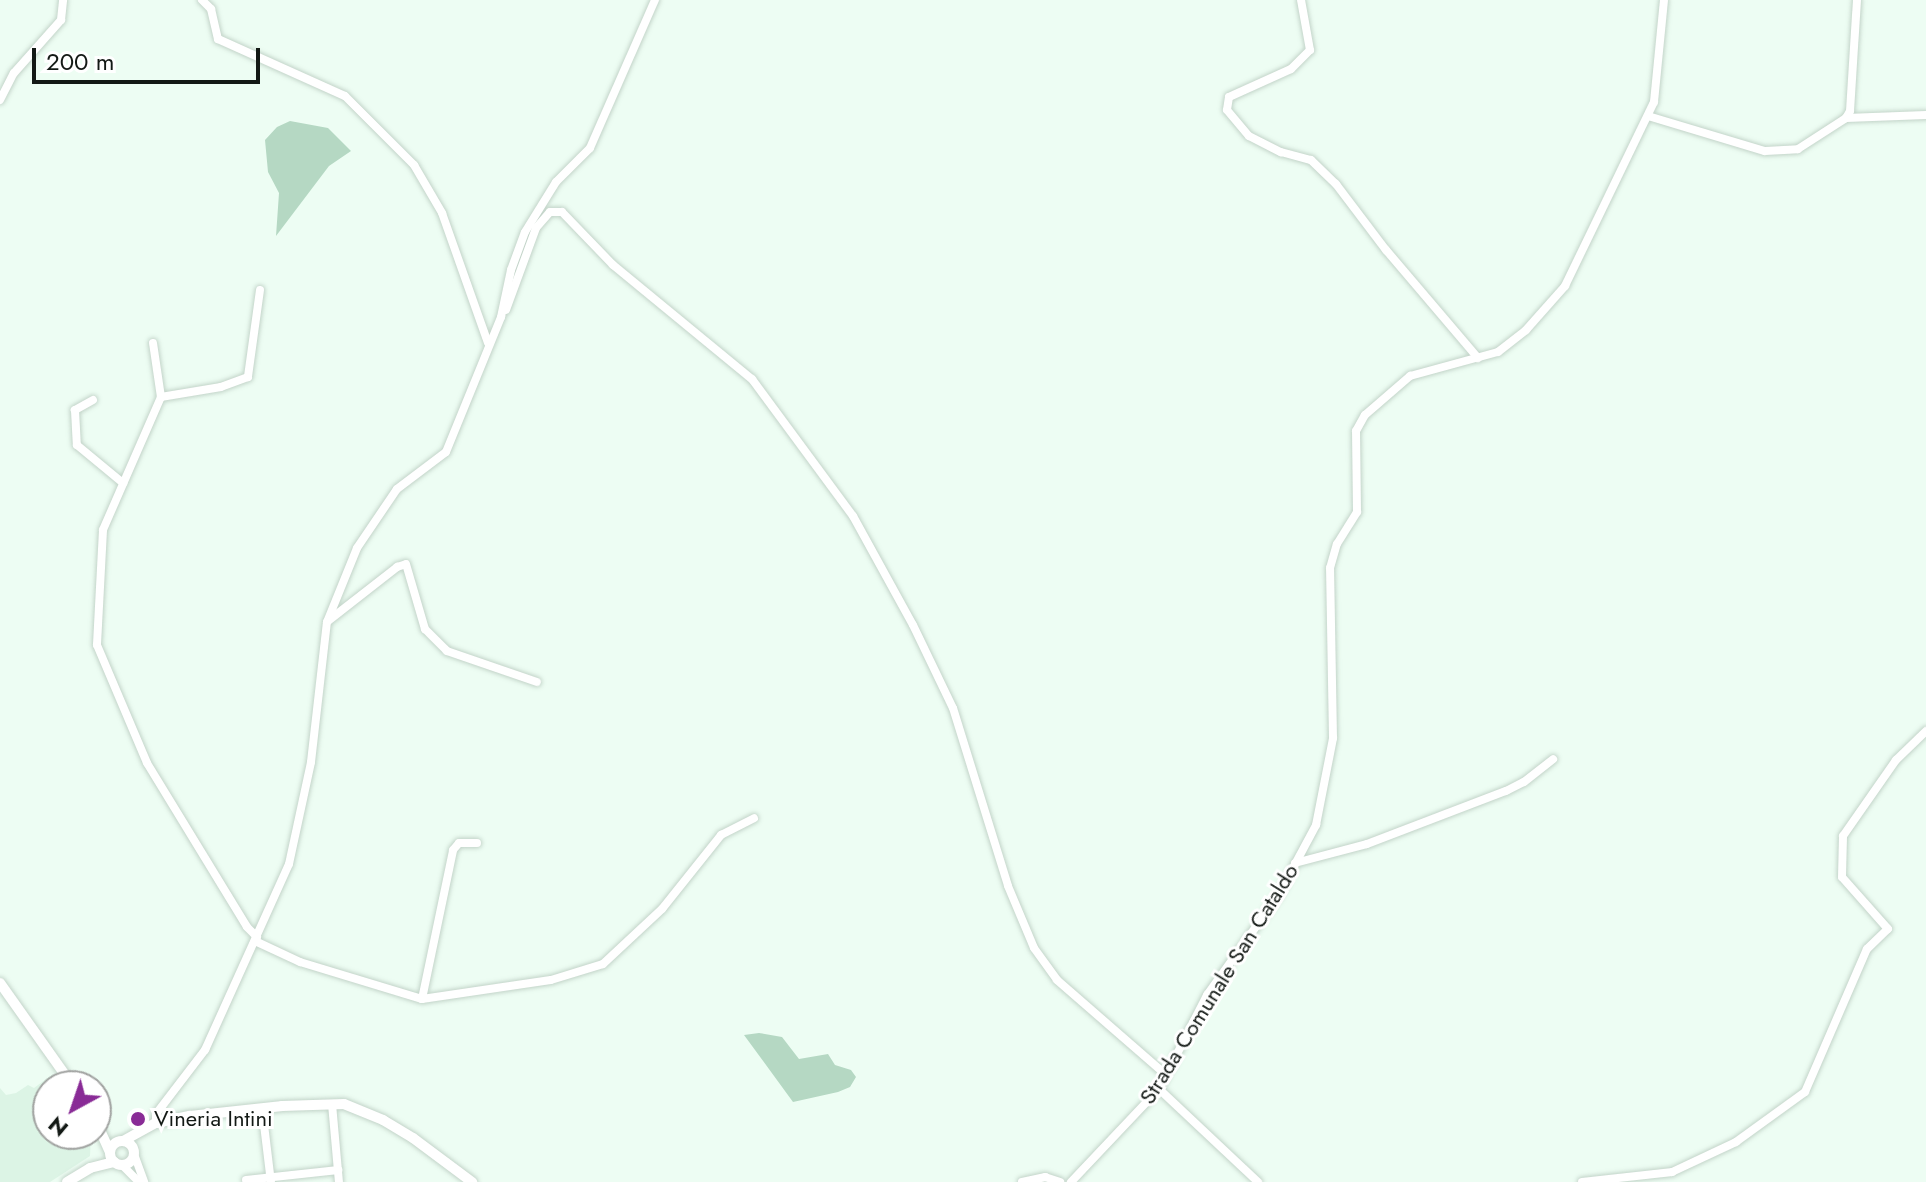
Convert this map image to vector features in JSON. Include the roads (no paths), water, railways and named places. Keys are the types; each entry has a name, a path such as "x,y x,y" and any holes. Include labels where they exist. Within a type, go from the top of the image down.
{"main road":[{"path":"0,983 62,1070"},
{"path":"115,1159 121,1141 151,1126 262,1108 332,1104 354,1107 383,1120 472,1182"},
{"path":"67,1182 90,1168 115,1159 131,1161 133,1152 151,1126"},
{"path":"112,1133 133,1152"},
{"path":"111,1150 115,1159"}],"street":[{"path":"0,100 14,73 61,20 63,0"},
{"path":"202,0 211,9 218,39 345,96 414,165 442,213 488,343"},
{"path":"501,317 511,270 525,232 546,196 590,148 655,0"},
{"path":"1301,0 1310,50 1291,69 1229,97 1227,110 1249,136 1281,152 1311,160 1336,184 1386,250 1478,358"},
{"name":"Strada Comunale San Cataldo","path":"1071,1182 1159,1089 1207,995 1278,896 1316,825 1333,738 1330,568 1337,544 1357,512 1356,431 1365,415 1410,376 1498,352 1526,330 1565,286 1648,116 1658,79 1664,0"},
{"path":"1648,116 1765,151 1798,149 1846,118 1850,111 1857,0"},
{"path":"1846,118 1926,115"},
{"path":"151,1126 156,1114 205,1050 289,864 311,762 327,622 357,548 397,489 446,452 488,343 513,298 536,228 543,216 555,210 562,212 613,265 752,379 853,516 913,625 953,708 1008,886 1034,948 1057,980 1165,1074"},
{"path":"161,397 221,387 248,377 260,290"},
{"path":"153,343 161,397 103,530 97,645 147,763 247,927 257,937"},
{"path":"93,400 75,410 77,445 123,483"},
{"path":"327,622 397,567 406,564 425,629 447,651 537,682"},
{"path":"1582,1182 1672,1172 1736,1142 1805,1092 1867,949 1888,929 1842,877 1843,836 1896,760 1926,731"},
{"path":"1295,863 1367,844 1497,795 1524,782 1553,759"},
{"path":"257,937 255,941 300,962 422,999 551,980 603,964 662,909 721,835 754,818"},
{"path":"422,999 453,850 459,843 477,843"},
{"path":"1159,1089 1258,1182"},
{"path":"332,1104 339,1182"},
{"path":"262,1108 271,1180"},
{"path":"133,1152 141,1182"},
{"path":"115,1159 141,1182"},
{"path":"246,1180 271,1180 338,1170"},
{"path":"1022,1182 1045,1177 1060,1182"}],"place":[{"name":"Vineria Intini","path":"138,1119"}]}
